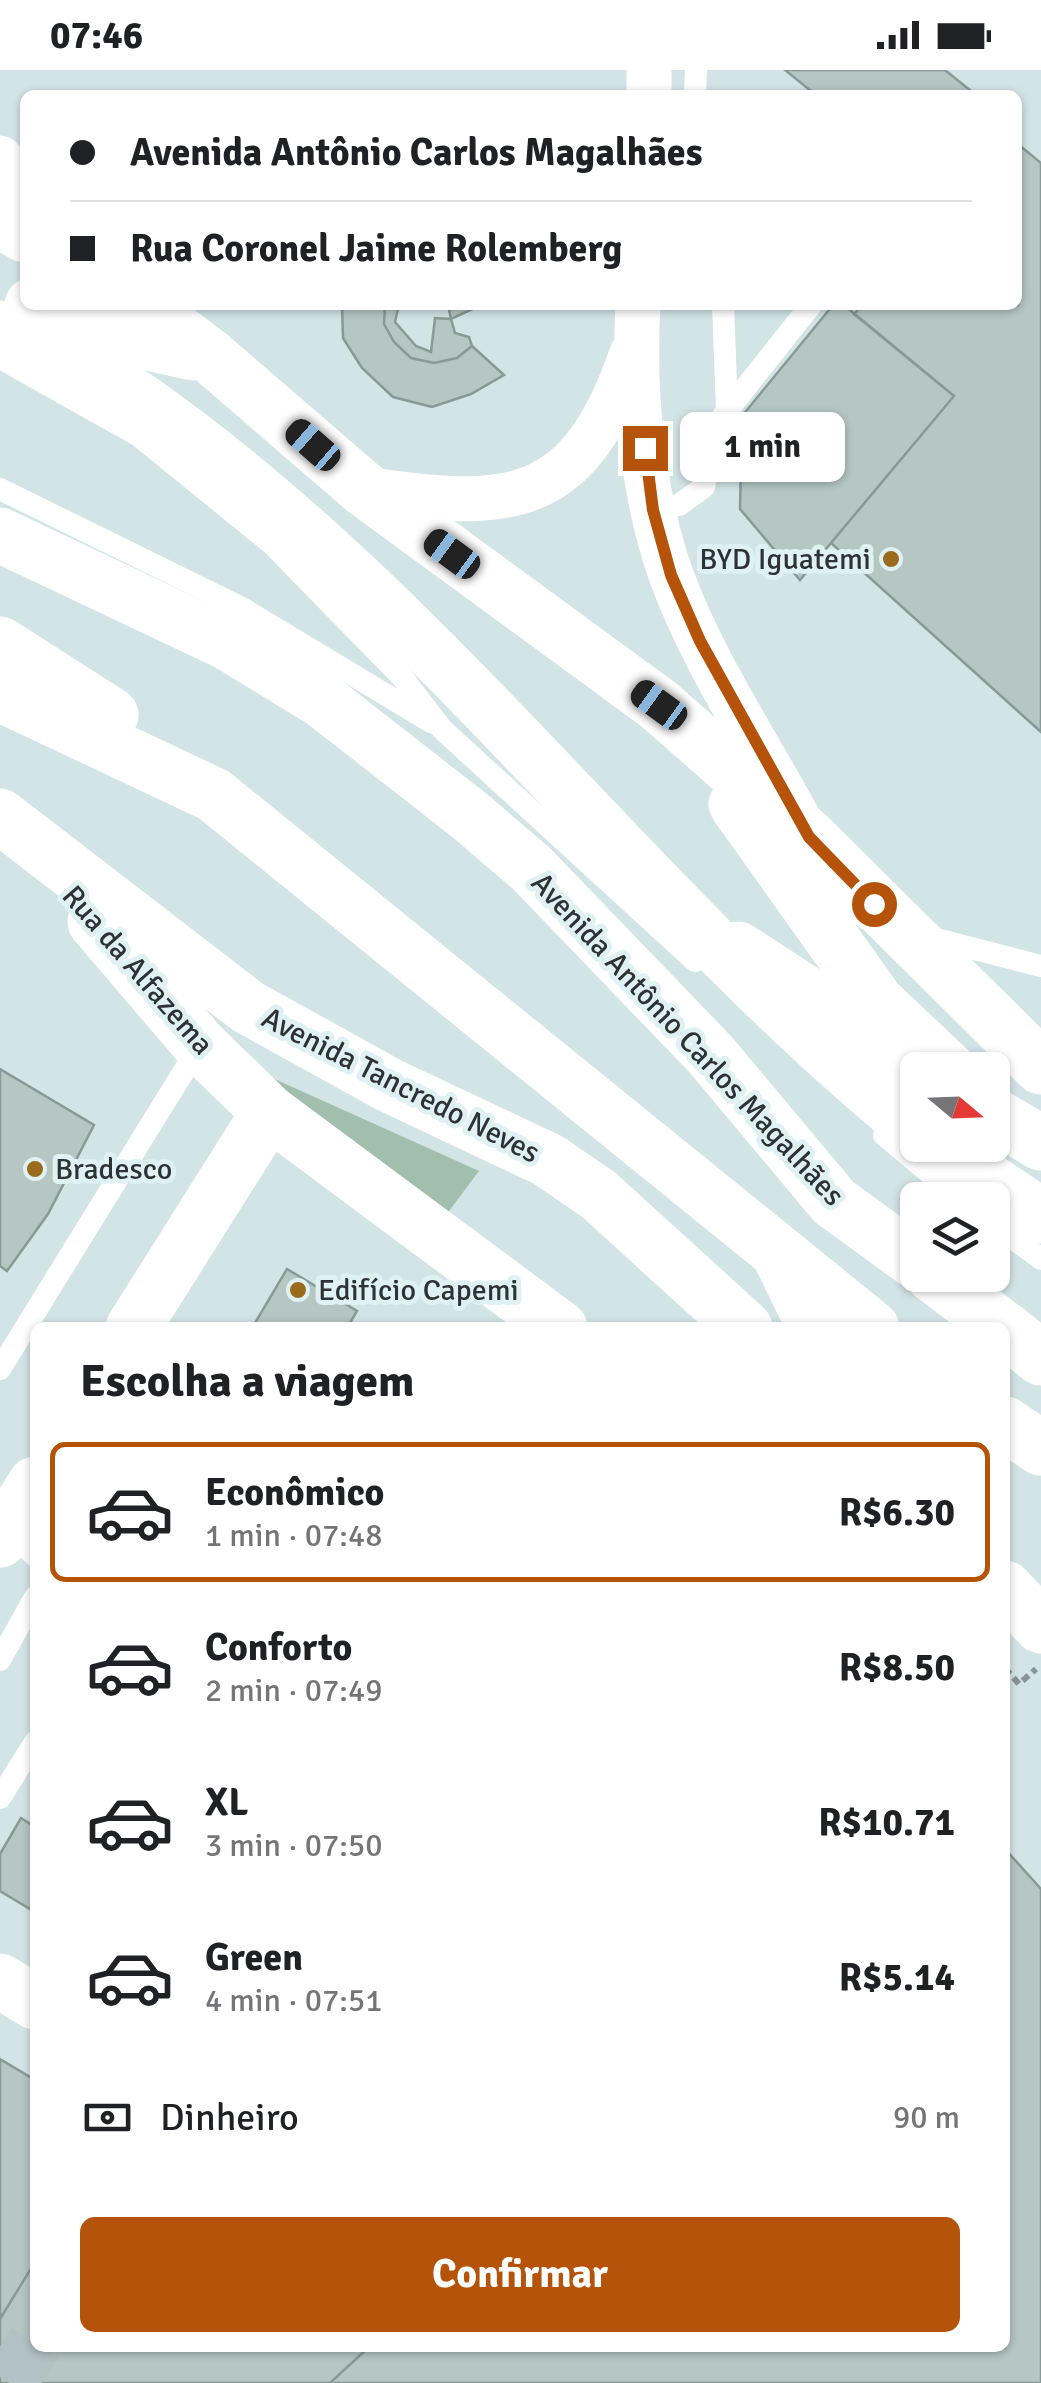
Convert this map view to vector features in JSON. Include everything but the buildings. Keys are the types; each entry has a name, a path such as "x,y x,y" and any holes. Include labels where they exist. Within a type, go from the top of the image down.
{"main road":[{"path":"46,310 129,339 210,356"},
{"path":"149,310 210,356 364,489 659,705 809,837 895,927 1041,1067"},
{"path":"0,328 144,403 283,510 455,707 673,905 813,1040 900,1115"},
{"name":"Avenida Antônio Carlos Magalhães","path":"0,535 228,643 323,701 532,868 711,1054 834,1202 900,1250"},
{"path":"0,644 93,701 214,794 865,1322"},
{"path":"0,694 214,794"},
{"path":"659,705 797,886 877,1002 929,1052"},
{"name":"Rua da Alfazema","path":"6,821 200,1045 268,1112 552,1322"},
{"name":"Avenida Tancredo Neves","path":"6,821 248,1007 389,1085 548,1160 598,1194 739,1322"},
{"path":"673,905 900,1054"},
{"path":"137,1322 268,1112"},
{"path":"1010,1125 1041,1143"},
{"path":"962,1162 1041,1216"},
{"path":"778,1252 812,1322"},
{"path":"956,1292 996,1322"},
{"path":"1010,1333 1041,1358"},
{"path":"1010,1427 1041,1448"},
{"path":"1010,1593 1041,1626"},
{"path":"0,1981 30,1999"}],"street":[{"path":"0,158 20,184"},
{"path":"364,489 452,502 500,499 542,482 570,465 599,430 618,395 637,324"},
{"path":"637,324 653,510 671,575 700,641 809,837"}],"lane":[{"path":"723,310 727,409"},
{"path":"653,510 679,505 704,487 709,444 727,409 807,310"},
{"path":"0,358 139,436 272,544 402,677 455,707 716,981"},
{"path":"0,489 455,707"},
{"path":"895,927 1041,966"},
{"path":"745,1008 941,1182"},
{"path":"2,1362 200,1045"},
{"path":"1010,1236 1041,1258"},
{"path":"0,1660 30,1607"},
{"path":"0,1798 30,1750"}],"path":[{"path":"1010,1674 1019,1684 1041,1664"}],"green space":[{"path":"221,1055 479,1171 449,1211 445,1230"}],"tunnel":[{"path":"9,2383 30,2351"}],"place":[{"name":"BYD Iguatemi","path":"891,559"},
{"name":"Bradesco","path":"35,1169"},
{"name":"Edifício Capemi","path":"298,1290"}],"route":[{"path":"645,448 653,510 671,575 700,641 809,837 874,904"}]}
